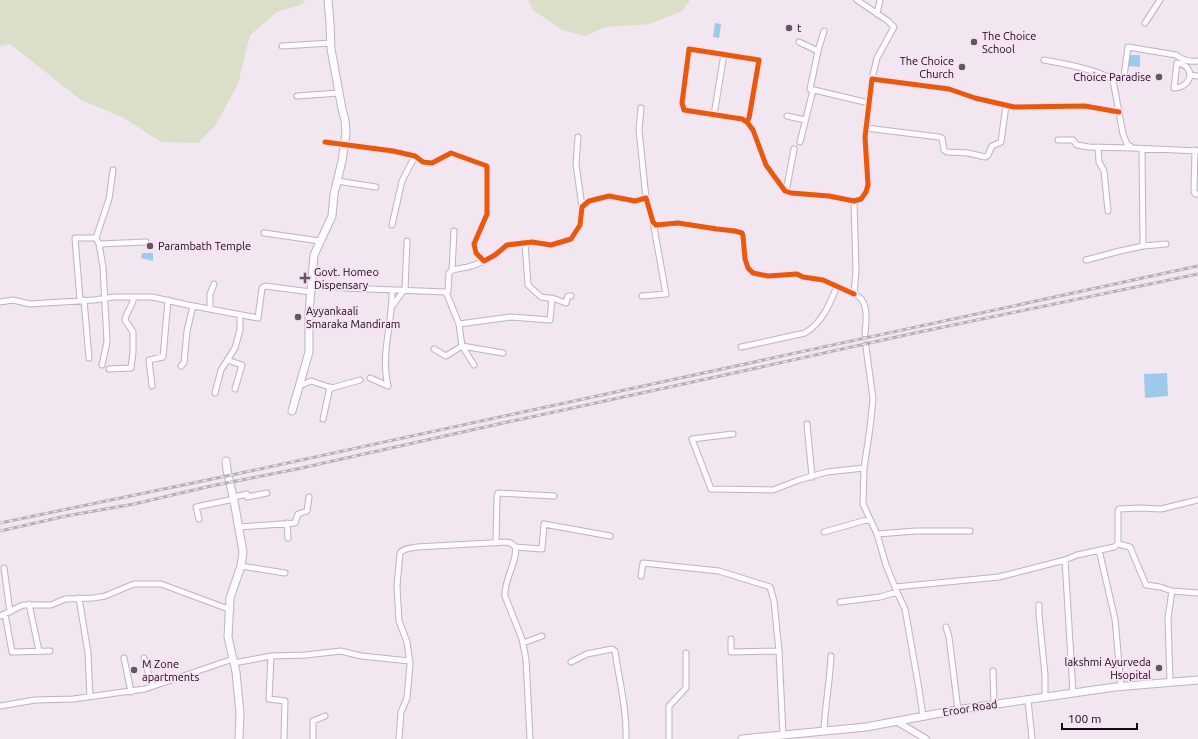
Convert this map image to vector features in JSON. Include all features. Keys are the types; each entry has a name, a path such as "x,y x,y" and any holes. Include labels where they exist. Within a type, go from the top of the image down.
{"main road":[{"path":"292,411 309,352 308,334 314,255 332,216 334,194 342,161 346,133 345,120 334,71 328,0"},
{"path":"226,461 243,552 241,566 230,598 228,637 240,713 239,739"},
{"name":"Eroor Road","path":"742,739 866,727 994,704 1121,686 1198,680"}],"street":[{"path":"747,122 749,118 758,60 689,49 682,103 684,110 742,119 747,122 753,130 766,165 786,192 829,196 854,202 861,199 866,192 868,185 866,128 876,58 894,26 858,0"},
{"path":"878,14 880,0"},
{"path":"1146,23 1160,0"},
{"path":"824,31 810,89 869,103"},
{"path":"799,42 818,51"},
{"path":"282,46 331,43"},
{"path":"1044,60 1060,62 1091,71 1113,80 1120,79 1124,76 1128,47 1176,55 1181,59 1198,61"},
{"path":"714,114 724,54"},
{"path":"1178,63 1181,63 1187,68 1190,75 1186,84 1182,88 1174,88 1178,63"},
{"path":"1190,75 1198,76"},
{"path":"872,79 949,89 975,98 1014,107 1085,106 1119,112"},
{"path":"1113,80 1125,139 1127,144 1133,148"},
{"path":"800,142 813,90"},
{"path":"297,96 339,93"},
{"path":"866,128 939,137 942,138 944,150 947,152 968,153 985,157 988,155 992,146 1001,142 1006,105"},
{"path":"641,108 639,130 646,198 666,294 642,296"},
{"path":"787,116 805,120"},
{"path":"452,270 464,268 484,261 495,255 507,245 532,242 551,245 571,239 580,225 582,207 576,164 578,137"},
{"path":"1058,140 1073,140 1077,145 1098,147 1196,151 1194,191 1195,194 1198,194"},
{"path":"326,142 344,146 393,151 415,156 423,162 432,163 451,153 487,166 487,214 474,244 476,253 484,261"},
{"path":"1098,147 1099,162 1104,170 1108,211"},
{"path":"786,192 794,149"},
{"path":"1142,149 1143,246"},
{"path":"392,225 402,181 415,156"},
{"path":"96,238 109,199 113,170"},
{"path":"337,181 376,187"},
{"path":"582,207 589,201 610,196 635,201 646,198"},
{"path":"854,202 856,271 854,294"},
{"path":"652,222 656,225 678,223 717,229 735,230 742,233 745,259 748,268 753,273 768,276 797,274 803,277 823,280 862,298 866,310 865,334"},
{"path":"446,292 448,291 449,287 449,273 452,270 454,231"},
{"path":"264,233 320,241"},
{"path":"88,358 75,238 96,238"},
{"path":"96,238 100,244 103,268 107,342 102,365"},
{"path":"393,305 405,290 408,241"},
{"path":"100,244 146,242"},
{"path":"525,243 528,285 541,297 552,298 566,303 568,296 571,296"},
{"path":"1086,260 1143,246 1166,244"},
{"path":"210,309 210,294 214,284"},
{"path":"0,302 13,300 30,304 114,297 152,297 258,318 261,292 262,288 265,286 446,292"},
{"path":"741,347 809,331 823,317 830,305 836,286"},
{"path":"370,378 388,386 385,358 393,305 392,290"},
{"path":"446,292 458,324 462,346 474,365"},
{"path":"109,369 131,368 133,352 132,332 125,320 126,312 132,306 134,296"},
{"path":"458,324 511,318 550,320 552,298"},
{"path":"152,386 150,360 163,357 168,300"},
{"path":"181,366 184,364 187,331 193,306"},
{"path":"215,393 221,370 235,348 240,330 240,315"},
{"path":"434,349 446,356 462,346 503,353"},
{"path":"866,347 873,399 864,468 863,504 877,534 886,565 905,609 923,716"},
{"path":"227,360 242,365 235,389"},
{"path":"299,386 311,380 332,388 360,380"},
{"path":"324,419 330,387"},
{"path":"807,424 812,477"},
{"path":"733,434 692,439 711,489 773,490 827,472 864,468"},
{"path":"199,519 196,507 247,494 247,497 267,493"},
{"path":"496,543 498,493 554,496"},
{"path":"239,527 295,523 298,514 307,511 309,497"},
{"path":"1118,544 1117,529 1119,509 1161,509 1198,500"},
{"path":"824,532 870,519"},
{"path":"287,523 288,538"},
{"path":"515,547 542,549 544,524 610,536"},
{"path":"877,534 970,531"},
{"path":"399,739 401,712 406,704 408,691 410,661 407,642 401,629 399,616 397,586 400,553 417,546 507,542 512,543 515,547 516,553 504,591 523,643 526,659 530,739"},
{"path":"840,602 880,597 896,590 999,577 1114,547 1118,544 1130,547 1146,585 1160,586 1172,591 1198,593"},
{"path":"1099,550 1115,619 1121,686"},
{"path":"1065,560 1073,693"},
{"path":"641,576 643,563 720,571 770,588 774,601 779,651 783,735"},
{"path":"241,566 285,573"},
{"path":"4,568 5,614 12,652 50,651"},
{"path":"5,614 23,605 51,605 65,598 93,598 105,596 134,584 161,584 230,610"},
{"path":"1170,682 1168,618 1172,591"},
{"path":"79,598 88,653 90,697"},
{"path":"29,604 39,651"},
{"path":"1039,604 1045,675 1045,697"},
{"path":"946,627 958,710"},
{"path":"523,643 542,636"},
{"path":"731,639 731,652 779,651"},
{"path":"571,662 590,653 612,649 615,650 622,687 626,723 626,739"},
{"path":"0,706 35,700 69,700 131,692 233,661 271,656 306,655 341,651 361,656 410,661"},
{"path":"669,739 669,706 686,688 686,653"},
{"path":"271,656 269,699 285,701 284,739"},
{"path":"824,731 825,708 832,656"},
{"path":"124,658 131,692"},
{"path":"144,658 152,686"},
{"path":"993,671 994,704"},
{"path":"1028,700 1032,739"},
{"path":"313,739 313,721 325,716"},
{"path":"896,721 926,739"}],"green space":[{"path":"0,0 306,0 301,5 277,12 250,35 238,84 215,126 198,143 161,142 124,118 81,100 10,44 0,46"},
{"path":"528,0 690,0 682,11 650,24 605,27 585,36 562,30 533,10"}],"water":[{"path":"715,23 721,24 719,38 713,37"},
{"path":"1129,55 1140,55 1140,67 1128,66"},
{"path":"142,253 153,253 153,261 141,258"},
{"path":"1167,373 1168,396 1145,398 1144,374"}],"tunnel":[{"path":"865,334 866,347"}],"railway":[{"path":"0,523 241,473 1198,266"},
{"path":"0,531 297,469 910,334 1198,274"}],"cycle path":[{"path":"747,122 749,118 759,60 689,49 682,103 684,110 742,119 747,122 753,130 766,165 785,191 791,193 829,196 854,201 861,199 866,192 868,185 865,137 872,79 949,89 975,98 1014,107 1085,106 1119,112"},
{"path":"325,142 393,151 415,156 423,162 432,163 451,153 487,166 487,214 474,244 476,253 484,261 495,255 507,245 532,242 551,245 571,239 580,225 582,207 589,201 609,196 635,201 646,198 653,222 656,225 678,223 742,233 745,259 748,268 753,273 768,276 797,274 803,277 823,280 854,294"}],"place":[{"name":"t","path":"789,28"},
{"name":"The Choice School","path":"974,42"},
{"name":"The Choice Church","path":"962,67"},
{"name":"Choice Paradise","path":"1159,77"},
{"name":"Parambath Temple","path":"150,246"},
{"name":"Govt. Homeo Dispensary","path":"305,278"},
{"name":"Ayyankaali Smaraka Mandiram","path":"298,317"},
{"name":"lakshmi Ayurveda Hsopital","path":"1159,668"},
{"name":"M Zone apartments","path":"134,670"}]}
